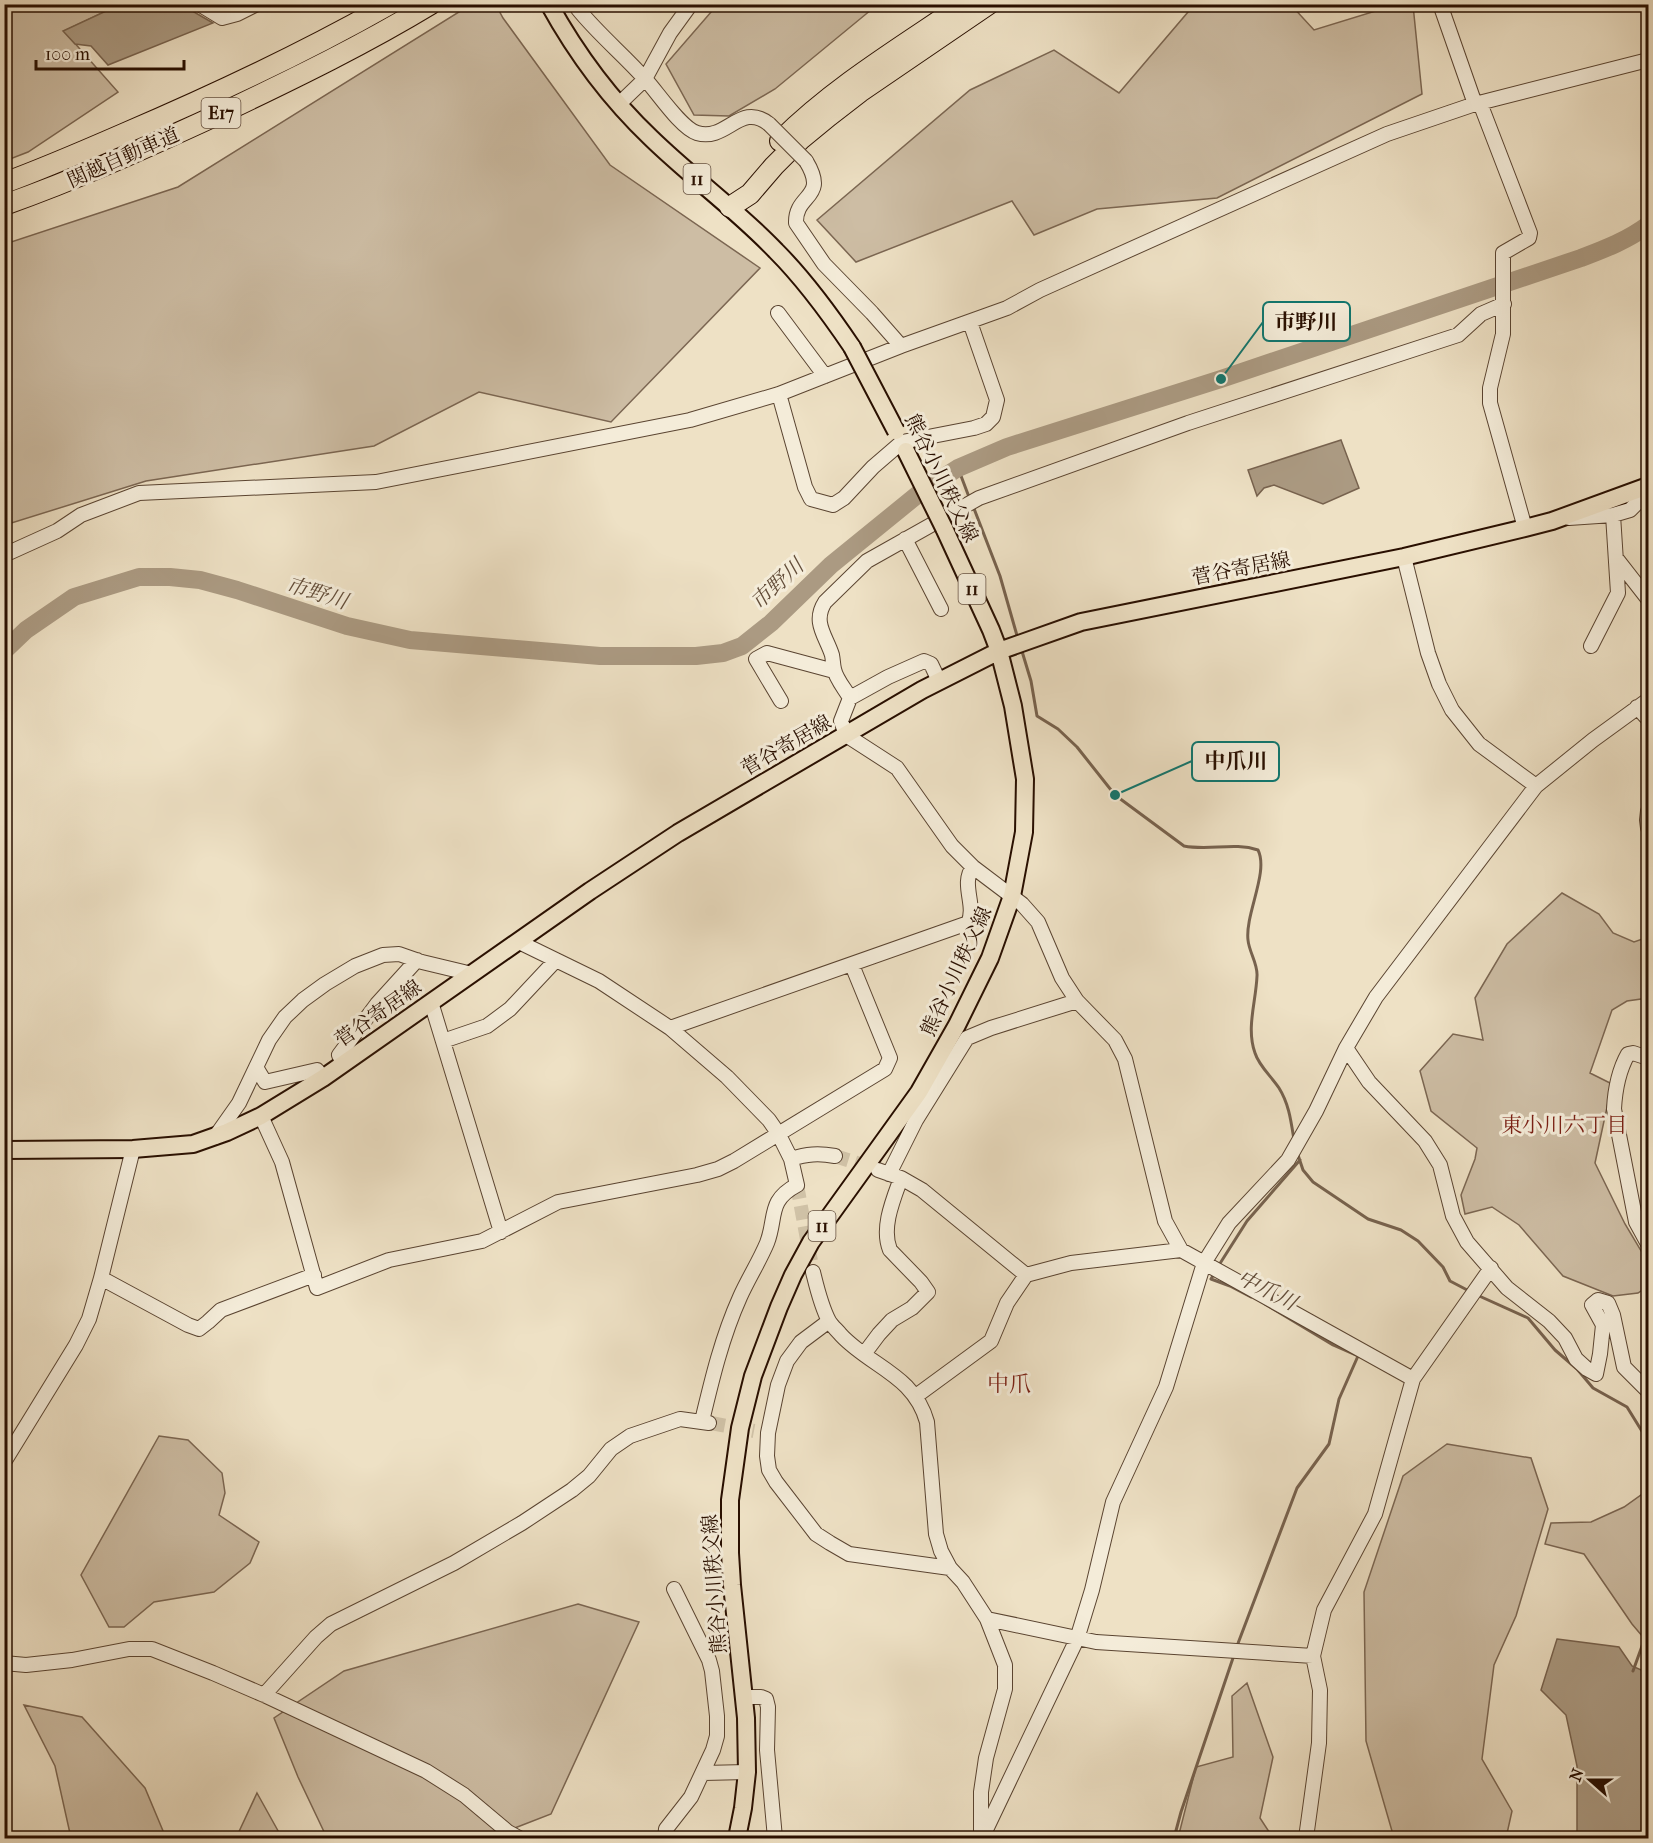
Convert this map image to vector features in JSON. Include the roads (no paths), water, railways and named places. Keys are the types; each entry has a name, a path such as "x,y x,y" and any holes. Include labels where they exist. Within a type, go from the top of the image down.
{"highway":[{"name":"関越自動車道","path":"4,183 198,103 331,37 390,4"},
{"name":"関越自動車道","path":"4,205 45,191 147,148 304,74 399,24 431,4"},
{"path":"730,207 740,186 763,158 812,111 868,69 964,4"},
{"path":"730,207 750,194 801,139 829,116 989,4"}],"main road":[{"name":"熊谷小川秩父線","path":"549,4 592,70 618,104 657,144 776,250 829,313 852,347 902,441 991,630 999,651 1013,706 1025,779 1024,832 1012,896 990,958 957,1025 919,1092 811,1242 779,1307 753,1376 740,1428 730,1500 731,1574 746,1718 747,1772 737,1839"},
{"name":"菅谷寄居線","path":"4,1150 133,1149 193,1144 215,1137 261,1116 323,1078 590,891 678,833 939,681 999,651 1081,622 1404,557 1525,528 1648,486"}],"street":[{"path":"199,4 222,18 237,14 257,4"},
{"path":"576,4 600,34 645,79 685,126 695,132 708,135 718,133 744,117 763,119 806,161 815,181 812,190 797,210 796,223 824,264 901,346"},
{"path":"618,104 645,79 670,33 691,4"},
{"path":"1440,4 1530,233 1529,238 1503,254 1503,334 1490,388 1490,403 1525,528"},
{"path":"4,555 57,531 81,514 139,493 376,482 690,420 778,394 1007,308 1040,290 1387,134 1477,103 1648,60"},
{"path":"850,698 834,671 832,656 820,628 821,609 825,602 867,561 979,498 1188,423 1458,335 1481,314 1504,300"},
{"path":"778,313 825,376"},
{"path":"778,394 811,499 832,506 844,498 902,441 974,428 986,424 993,417 997,400 970,322"},
{"path":"1558,518 1613,515 1630,510 1648,492"},
{"path":"1591,646 1618,593 1613,515"},
{"path":"905,539 941,609"},
{"path":"1404,557 1428,653 1439,684 1452,710 1479,744 1536,786"},
{"path":"1616,558 1648,599"},
{"path":"780,701 756,659 767,654 834,671"},
{"path":"939,681 931,664 924,661 850,698 841,721 846,735 897,768 952,846 973,867 1022,904 1038,922 1062,978 1077,1001 1115,1040 1125,1059 1165,1221 1180,1250 1413,1380"},
{"path":"982,1839 1077,1639 1092,1590 1113,1502 1166,1387 1204,1263 1229,1223 1288,1160 1316,1111 1346,1048 1376,997 1536,786 1643,704 1648,719"},
{"path":"1648,811 1648,828"},
{"path":"670,1028 968,923 972,916 968,873 973,867"},
{"path":"264,1695 316,1637 331,1624 454,1563 522,1523 572,1490 589,1476 611,1449 630,1436 680,1419 707,1422 718,1354 739,1298 766,1244 776,1204 785,1192 797,1185 791,1159 778,1133 769,1120 727,1077 670,1028 599,981 519,942"},
{"path":"215,1137 239,1102 269,1040 285,1017 303,1000 326,984 355,966 383,955 399,954 472,974"},
{"path":"344,1063 339,1055 377,1004 417,960"},
{"path":"443,1041 487,1026 510,1009 556,960"},
{"path":"261,1116 282,1162 317,1288 389,1260 482,1242 558,1202 718,1169 885,1069 890,1062 889,1053 852,965"},
{"path":"864,1354 892,1320 912,1308 928,1292 890,1250 887,1243 889,1174 916,1120 967,1038 991,1028 1077,1001"},
{"path":"431,1002 501,1232"},
{"path":"1346,1048 1369,1082 1425,1141 1440,1165 1453,1216 1467,1242 1507,1288 1549,1321 1564,1338 1576,1359 1596,1374 1603,1325 1592,1305 1598,1300 1608,1303 1613,1315 1624,1367 1648,1392"},
{"path":"1648,1058 1633,1053 1628,1054 1615,1094 1614,1109 1636,1222 1648,1244"},
{"path":"256,1067 265,1082 317,1070 323,1078"},
{"path":"4,1462 76,1345 89,1319 133,1149"},
{"path":"791,1159 819,1153 835,1156"},
{"path":"889,1174 922,1190 943,1205 1026,1275"},
{"path":"916,1396 991,1341 1007,1303 1026,1275 1071,1263 1180,1250"},
{"path":"1306,1839 1319,1743 1320,1690 1313,1656 1324,1610 1375,1514 1413,1380 1491,1268"},
{"path":"813,1272 829,1321 846,1340 902,1380 916,1396 924,1411 927,1422 936,1534 941,1551 950,1568 963,1582 987,1619 1005,1665 1005,1689 986,1758 981,1792 982,1839"},
{"path":"101,1278 199,1329 221,1310 314,1275"},
{"path":"829,1321 801,1342 787,1361 778,1386 768,1433 769,1470 816,1534 849,1554 950,1568"},
{"path":"754,1431 768,1433"},
{"path":"665,1839 666,1829 691,1797 713,1750 717,1736 712,1671 701,1641 674,1589"},
{"path":"987,1619 1096,1642 1313,1656"},
{"path":"4,1663 26,1665 72,1660 129,1649 152,1649 264,1695 426,1771 464,1795 519,1839"},
{"path":"744,1697 766,1699 768,1707 767,1750 776,1839"},
{"path":"703,1773 747,1772"}],"waterway":[{"name":"市野川","path":"4,651 26,630 74,597 139,577 170,577 200,580 347,626 410,640 600,656 696,656 723,653 742,646 771,623 831,565 922,491 958,468 1007,447 1221,379 1581,258 1624,240 1648,225"},
{"name":"中爪川","path":"958,468 969,497"},
{"name":"中爪川","path":"973,506 1000,576 1018,639"},
{"name":"中爪川","path":"1021,648 1031,681 1037,716 1058,729 1077,747 1115,795 1184,846 1240,847 1258,850 1261,870 1248,930 1248,940 1257,972 1251,1025 1252,1044 1259,1062 1279,1088 1285,1100 1294,1140"},
{"path":"1297,1152 1303,1170 1313,1182 1368,1219 1401,1230 1418,1241 1443,1267 1450,1281 1471,1292"},
{"name":"中爪川","path":"1219,1265 1247,1221 1300,1160"},
{"name":"中爪川","path":"1214,1274 1211,1279 1251,1297"},
{"path":"1477,1295 1528,1318 1555,1350 1577,1369 1593,1388 1627,1407 1648,1441"},
{"name":"中爪川","path":"1237,1646 1297,1488 1329,1444 1339,1399 1358,1356 1333,1345 1265,1304"},
{"path":"1633,1671 1646,1635 1648,1588"},
{"name":"中爪川","path":"1174,1838 1234,1655"}],"tunnel":[{"path":"835,1156 873,1168"},
{"path":"797,1185 813,1272"},
{"path":"711,1423 754,1431"}],"place":[{"name":"市野川","path":"1221,379"},
{"name":"中爪川","path":"1115,795"}],"district":[{"name":"東小川六丁目","path":"1564,1125"},
{"name":"中爪","path":"1009,1383"}]}
